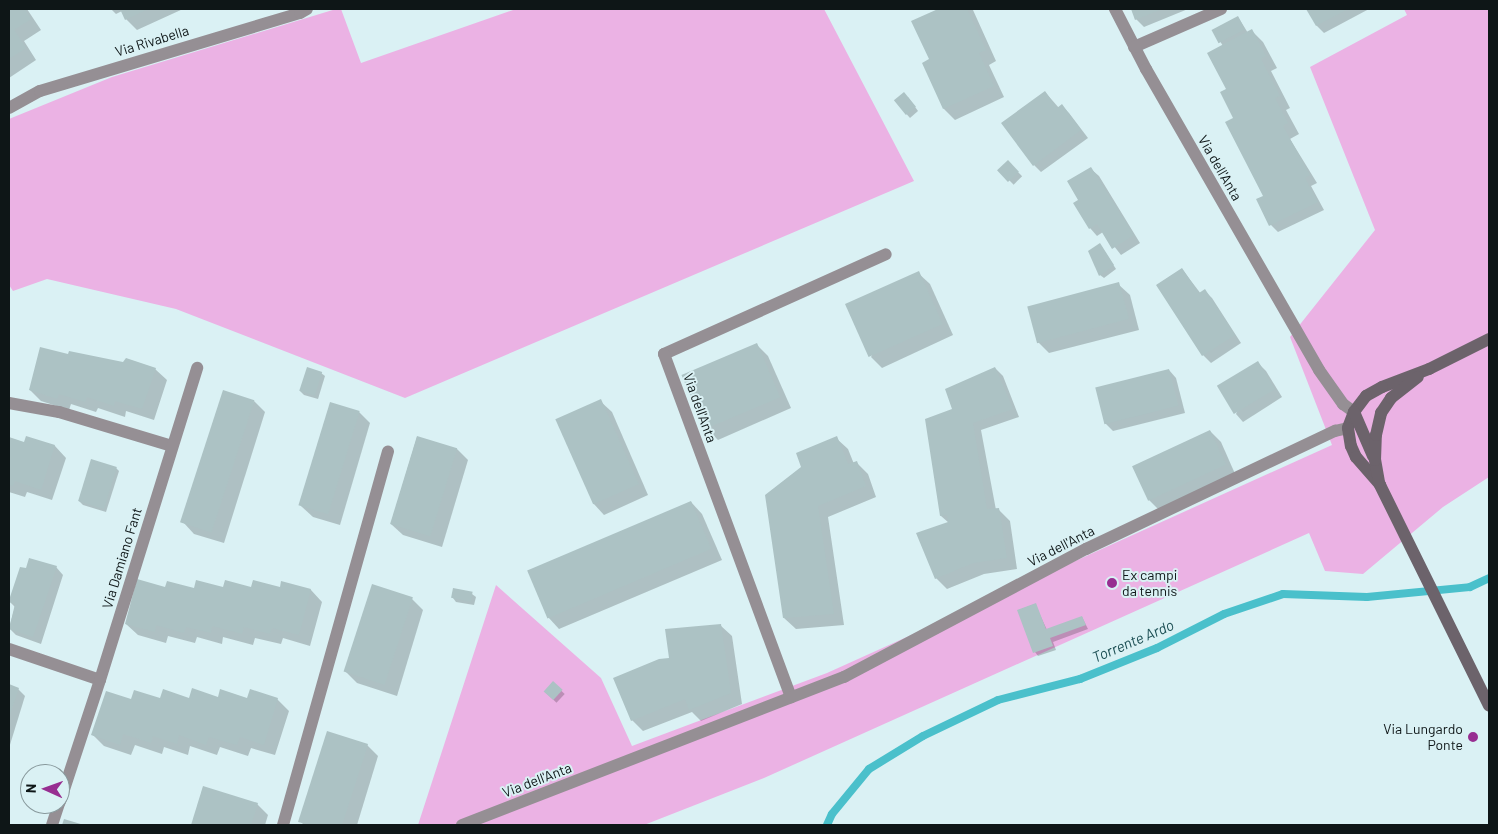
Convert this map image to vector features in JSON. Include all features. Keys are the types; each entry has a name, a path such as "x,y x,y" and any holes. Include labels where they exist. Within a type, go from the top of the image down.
{"main road":[{"path":"1489,339 1429,369 1382,387 1366,396 1354,412 1348,428 1351,446 1356,457 1380,485 1489,706"},
{"path":"1375,460 1376,435 1381,413 1391,398 1429,369"},
{"path":"1354,412 1375,460 1380,485"},
{"path":"1348,428 1362,430"}],"street":[{"name":"Via Rivabella","path":"9,108 40,91 300,13 307,9"},
{"name":"Via dell'Anta","path":"1115,9 1134,47 1319,370 1343,404 1354,412"},
{"path":"1134,47 1221,9"},
{"name":"Via dell'Anta","path":"791,697 664,354 886,254"},
{"name":"Via Damiano Fant","path":"70,772 197,368"},
{"path":"9,403 59,412 172,446"},
{"name":"Via dell'Anta","path":"462,825 844,676 1086,549 1335,431 1348,428"},
{"path":"283,825 388,451"},
{"path":"9,649 100,680"}],"shaded area":[{"path":"341,9 361,63 516,9 824,9 914,181 405,398 176,309 47,279 13,291 9,285 9,119 112,77"},
{"path":"1404,9 1489,9 1489,477 1443,507 1363,574 1325,571 1309,533 764,778 644,825 418,825 496,585 601,678 632,746 827,673 1332,445 1290,337 1375,230 1310,67 1407,15"}],"building":[{"path":"9,9 25,9 31,19 14,30 26,48 9,59"},
{"path":"120,9 148,9 125,20"},
{"path":"938,9 967,9 986,50 979,53 994,86 943,109 922,63 929,59 911,21"},
{"path":"1131,9 1162,9 1135,20"},
{"path":"1306,9 1348,9 1316,26"},
{"path":"1238,16 1245,29 1219,43 1212,30"},
{"path":"1252,29 1266,56 1261,59 1280,96 1275,98 1288,123 1283,126 1310,175 1305,178 1318,202 1269,226 1256,199 1263,196 1225,122 1233,118 1220,92 1226,89 1207,53"},
{"path":"1045,91 1057,108 1062,104 1081,130 1033,166 1001,123"},
{"path":"904,92 916,107 906,115 894,100"},
{"path":"1008,160 1019,172 1008,182 997,170"},
{"path":"1091,167 1134,235 1112,249 1097,224 1089,229 1073,203 1078,200 1067,181"},
{"path":"1100,243 1114,265 1099,276 1088,251"},
{"path":"1182,268 1199,293 1205,289 1235,335 1202,356 1156,285"},
{"path":"919,271 943,324 869,357 845,304"},
{"path":"1119,282 1129,319 1037,343 1027,307"},
{"path":"757,343 780,397 705,429 682,375"},
{"path":"40,347 68,354 69,351 123,362 126,358 156,368 142,409 115,401 114,406 87,397 85,402 59,394 57,399 29,390"},
{"path":"1258,361 1275,389 1234,414 1217,386"},
{"path":"307,367 322,372 314,396 299,391"},
{"path":"995,367 1013,409 973,423 987,509 999,508 1007,558 973,563 935,579 916,533 948,522 947,515 940,516 925,419 952,409 945,389"},
{"path":"1169,369 1178,406 1104,424 1095,387"},
{"path":"223,390 254,400 211,532 180,522"},
{"path":"601,399 639,484 593,504 555,419"},
{"path":"330,402 360,411 328,514 298,505"},
{"path":"1210,430 1226,464 1148,501 1132,466"},
{"path":"26,436 55,445 41,490 15,481 13,486 9,485 9,437 24,442"},
{"path":"417,436 457,448 430,536 390,524"},
{"path":"837,436 848,464 857,461 866,486 818,506 834,614 783,618 765,495 801,467 796,453"},
{"path":"91,459 117,467 104,509 78,501"},
{"path":"691,501 711,549 547,618 527,571"},
{"path":"29,558 57,566 33,637 9,629 15,604 9,602 9,600 20,567 26,568"},
{"path":"137,579 165,587 167,581 194,588 196,580 223,587 225,580 251,587 253,580 280,587 281,581 311,589 299,635 272,628 270,634 244,627 242,634 212,626 211,633 186,627 184,633 156,625 155,632 125,624"},
{"path":"372,584 413,597 384,685 344,671"},
{"path":"453,588 473,592 471,602 451,598"},
{"path":"1036,603 1046,629 1082,616 1086,625 1050,638 1053,646 1033,653 1017,610"},
{"path":"721,624 731,693 689,710 685,699 631,721 613,678 659,659 669,658 665,629"},
{"path":"553,681 563,690 553,700 544,691"},
{"path":"9,684 19,688 9,717"},
{"path":"192,688 218,697 220,689 247,698 250,689 278,698 264,745 240,737 237,745 209,737 206,745 179,735 177,744 153,736 151,743 123,734 120,745 91,735 106,691 131,699 134,690 160,698 163,689 189,698"},
{"path":"327,731 368,744 342,825 310,825 298,822"},
{"path":"203,786 258,803 251,825 191,825"},
{"path":"64,819 84,825 62,825"}],"waterway":[{"name":"Torrente Ardo","path":"827,825 832,814 869,769 923,736 998,700 1080,679 1157,648 1224,614 1283,594 1367,597 1470,587 1489,578"}],"place":[{"name":"Ex campi da tennis","path":"1112,583"},
{"name":"Via Lungardo Ponte","path":"1473,737"}]}
